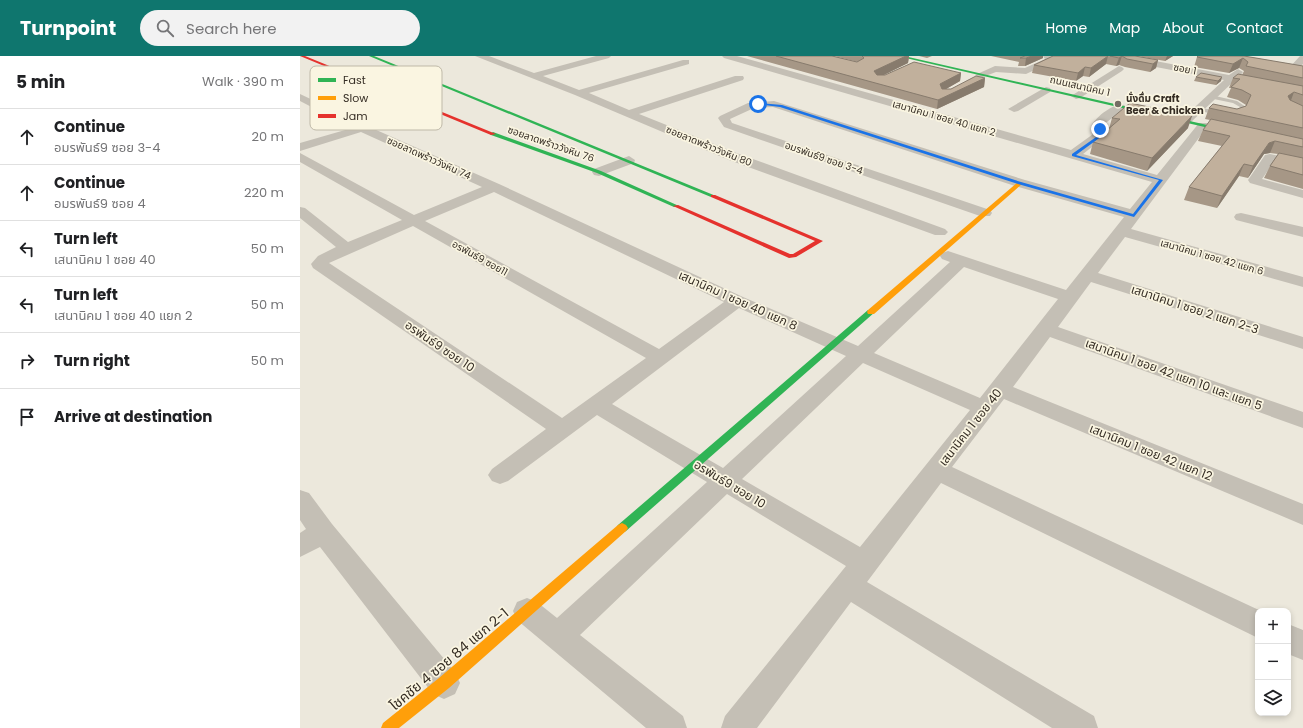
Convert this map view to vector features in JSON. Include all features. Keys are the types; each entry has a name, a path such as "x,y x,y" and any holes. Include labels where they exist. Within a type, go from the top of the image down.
{"street":[{"name":"ซอยลาดพร้าววังหิน 76","path":"302,56 325,66"},
{"name":"ซอยลาดพร้าววังหิน 76","path":"371,56 397,66"},
{"name":"ซอยลาดพร้าววังหิน 80","path":"480,56 630,113 734,157 940,232"},
{"path":"533,76 606,56"},
{"name":"เสนานิคม 1 ซอย 40 แยก 2","path":"726,56 1161,180"},
{"name":"ถนนเสนานิคม 1","path":"899,56 1120,107 1195,119 1242,134"},
{"path":"970,82 995,69 1026,71 1049,61 1050,58 1048,56"},
{"name":"ซอย 1","path":"1114,56 1303,92"},
{"path":"497,62 515,58"},
{"path":"1303,58 1288,69 1303,72"},
{"path":"908,68 922,61"},
{"path":"578,93 686,62"},
{"name":"เสนานิคม 1 ซอย 40","path":"737,728 1161,180 1195,119 1211,97 1243,68"},
{"path":"1076,96 1119,69"},
{"path":"630,113 739,78"},
{"name":"ซอยลาดพร้าววังหิน 76","path":"442,83 629,160 820,241 792,257 599,172 525,147 442,114"},
{"path":"1014,109 1046,90"},
{"name":"อมรพันธ์9 ซอย 3-4","path":"781,106 767,104 752,105 726,117 724,121 728,125 985,213"},
{"name":"เสนานิคม 1 ซอย 42 แยก 6","path":"781,106 1020,183 1127,223 1303,282"},
{"path":"1073,155 1100,136 1103,132 1097,126 1098,124 1120,107"},
{"path":"300,147 356,130"},
{"name":"ซอยลาดพร้าววังหิน 74","path":"367,130 494,187"},
{"name":"อรพันธ์9 ซอย11","path":"300,157 660,358"},
{"path":"1303,165 1270,158 1255,180 1257,182 1303,194"},
{"path":"599,172 629,160"},
{"name":"โชคชัย 4 ซอย 84 แยก 2-1","path":"388,728 444,683 1020,183"},
{"path":"414,221 494,187"},
{"name":"เสนานิคม 1 ซอย 40 แยก 8","path":"494,187 737,301 984,408"},
{"path":"300,211 343,245"},
{"path":"1241,217 1303,232"},
{"name":"อรพันธ์9 ซอย 10","path":"414,221 348,247 319,262 319,264 562,429"},
{"path":"939,253 1070,297"},
{"path":"558,636 961,261"},
{"name":"เสนานิคม 1 ซอย 2 แยก 2-3","path":"1087,275 1303,343"},
{"path":"500,475 737,301"},
{"name":"เสนานิคม 1 ซอย 42 แยก 10 และ แยก 5","path":"1046,328 1303,420"},
{"name":"เสนานิคม 1 ซอย 42 แยก 12","path":"999,389 1303,515"},
{"name":"อรพันธ์9 ซอย 10","path":"597,404 725,481 856,574 1082,728"},
{"path":"936,470 1255,623"},
{"path":"300,500 311,539 444,683"},
{"path":"527,611 671,728"},
{"path":"1291,640 1303,646"}],"lane":[{"path":"1195,119 1238,115 1243,107 1235,102 1211,97"}],"building":[{"path":"776,56 832,56 857,62 864,58 862,56 906,56 874,71 877,75 885,75 914,62 961,73 940,84 942,89 951,89 976,76 985,78 938,100"},
{"path":"1025,56 1032,56 1020,58"},
{"path":"1053,56 1108,56 1091,68 1085,67 1078,73 1034,65"},
{"path":"1110,56 1122,56 1119,58"},
{"path":"1122,56 1135,56 1158,60 1153,64 1127,59"},
{"path":"1244,56 1303,66 1303,78 1246,66 1248,62 1243,58 1233,64 1197,57"},
{"path":"1201,73 1222,77 1218,81 1196,77"},
{"path":"1238,74 1303,86 1303,95 1294,92 1288,96 1290,100 1303,106 1303,128 1209,108 1213,104 1237,109 1246,106 1251,95 1242,90 1231,87 1240,79 1233,78"},
{"path":"1130,103 1192,116 1152,158 1093,142 1120,119 1112,118"},
{"path":"1211,119 1303,139 1303,147 1275,141 1269,143 1253,166 1244,164 1222,196 1189,187 1230,136 1203,130"},
{"path":"1279,153 1303,158 1303,175 1270,166"}],"traffic: fast":[{"path":"371,56 395,66"},
{"path":"899,56 1235,132"},
{"path":"442,85 713,196"},
{"path":"493,134 599,172 676,206"},
{"path":"622,528 871,312"}],"traffic: slow":[{"path":"871,312 1020,183"},
{"path":"388,728 444,683 622,528"}],"traffic: jam":[{"path":"302,56 326,66"},
{"path":"442,113 493,134"},
{"path":"676,206 789,256 794,256 820,241 713,196"}],"place":[{"name":"นั่งดื่ม Craft Beer & Chicken","path":"1118,104"}],"route":[{"path":"758,104 774,104 781,106 1020,183 1134,216 1161,180 1073,155 1100,136 1103,132 1100,129"}]}
